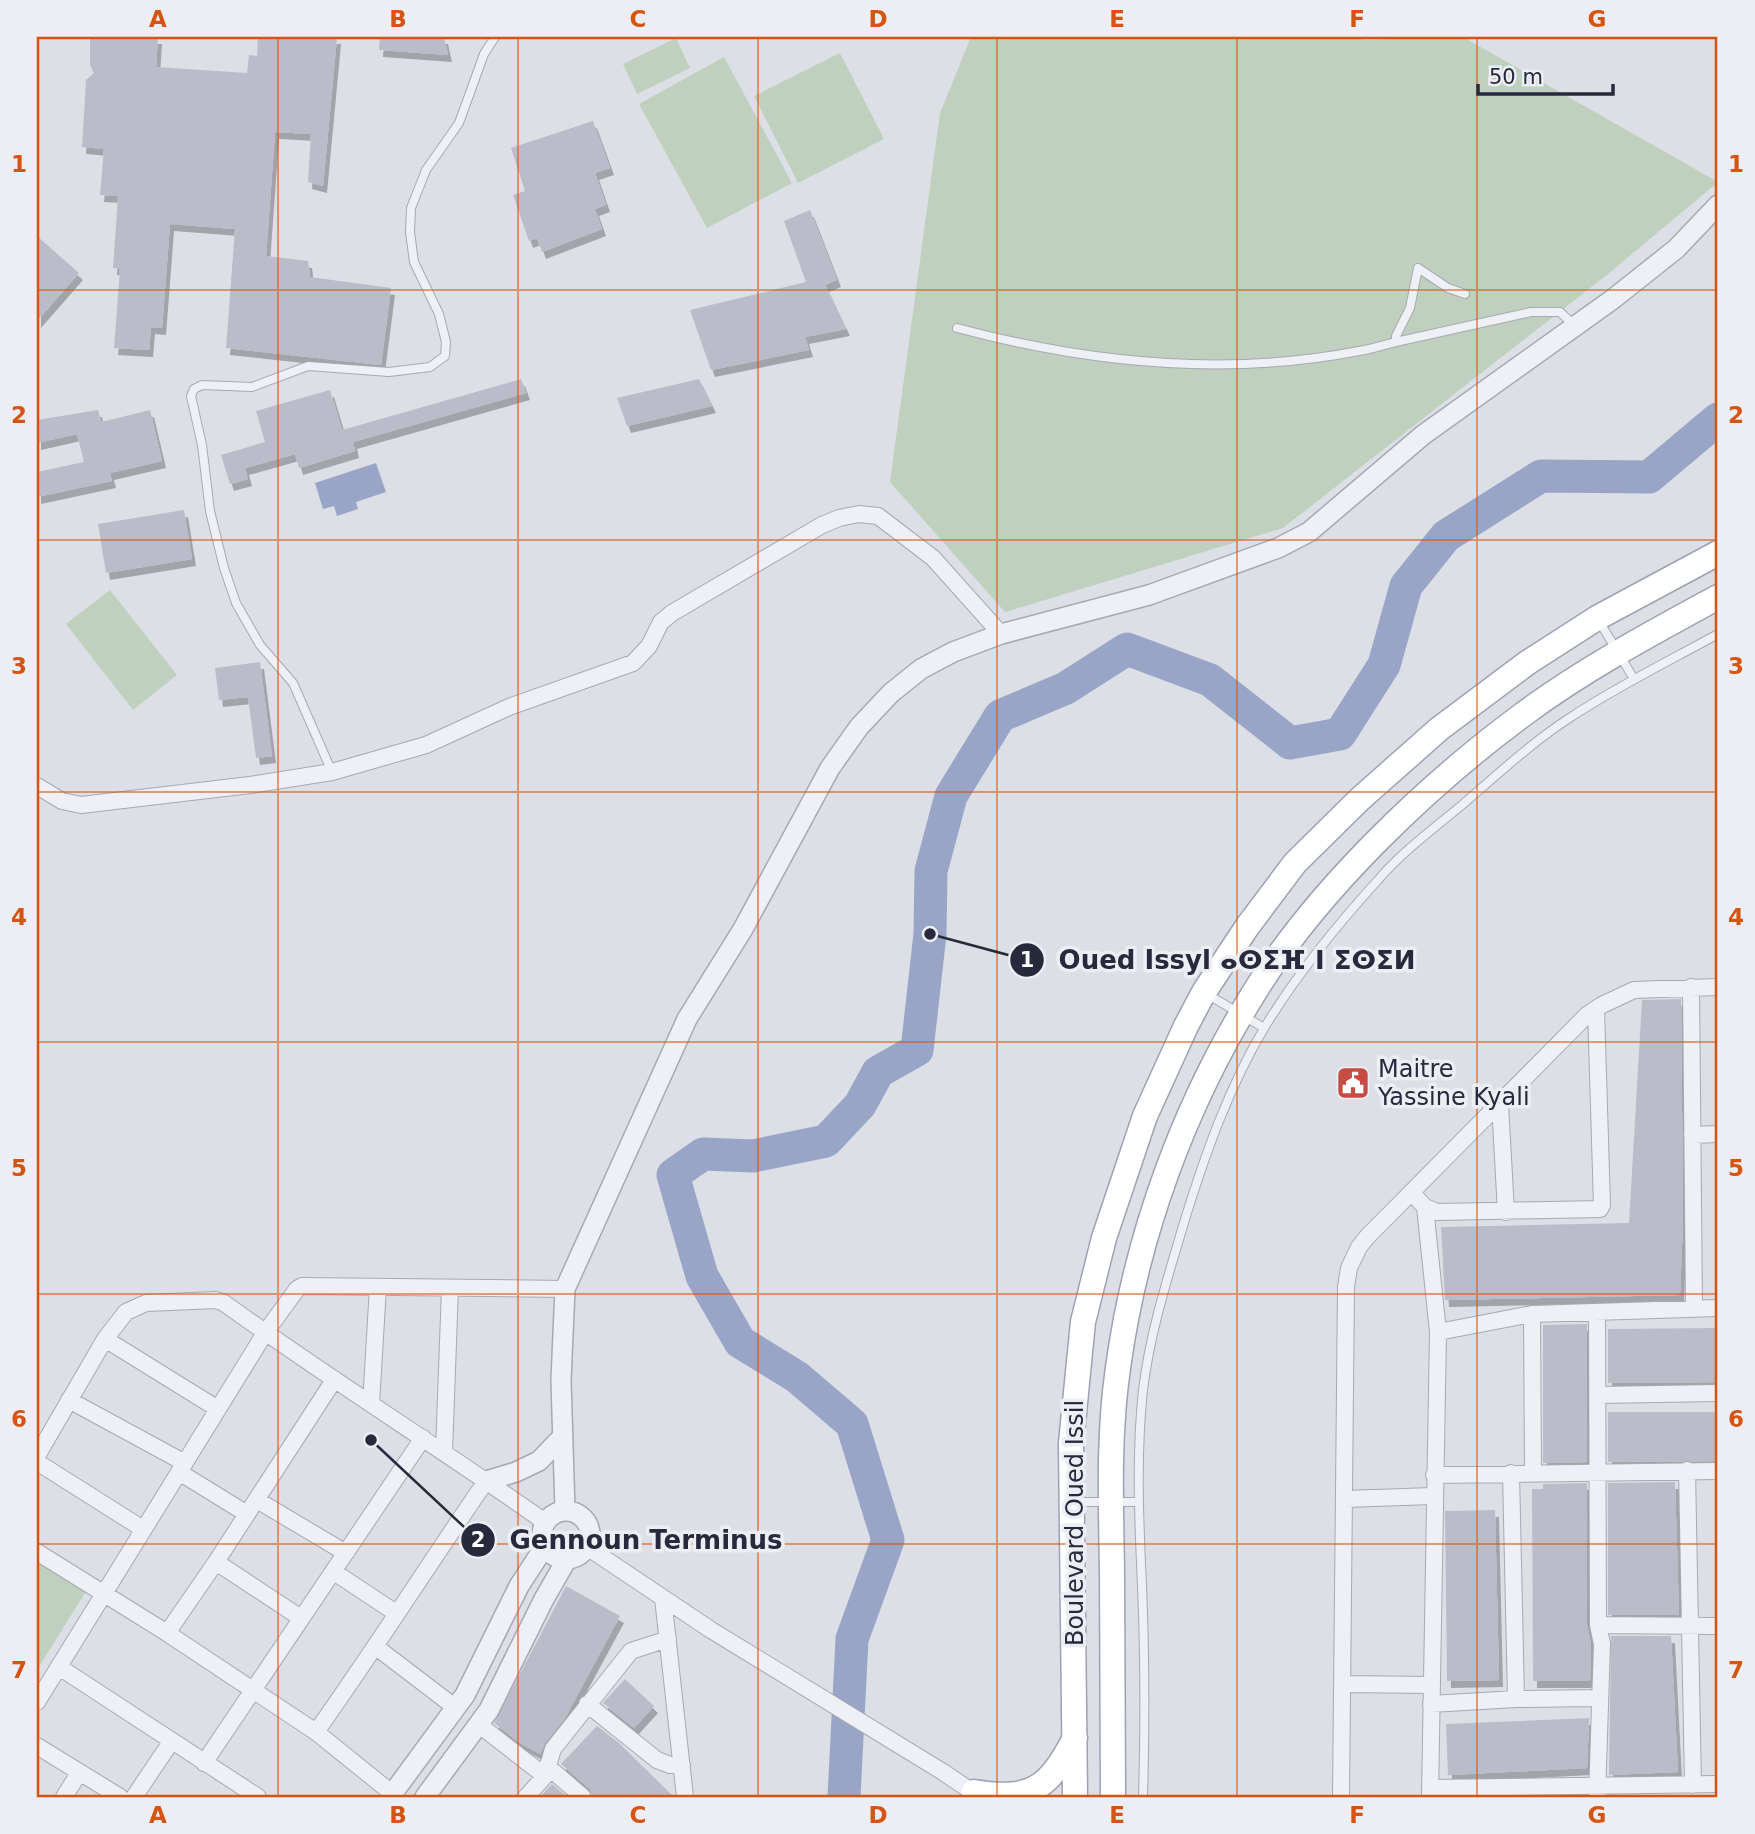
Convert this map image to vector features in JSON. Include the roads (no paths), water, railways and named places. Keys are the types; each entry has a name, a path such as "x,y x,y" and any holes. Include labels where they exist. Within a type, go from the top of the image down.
{"main road":[{"name":"Boulevard Oued Issil","path":"1075,1797 1071,1443 1083,1322 1104,1238 1145,1116 1204,992 1247,927 1295,863 1360,799 1439,729 1527,663 1597,618 1718,552"},
{"name":"Boulevard Oued Issil","path":"1113,1797 1110,1503 1117,1369 1132,1290 1158,1201 1196,1100 1256,988 1302,925 1383,835 1525,713 1616,652 1718,597"},
{"path":"977,1795 1017,1796 1035,1788 1063,1762 1076,1737"}],"street":[{"path":"565,1511 561,1356 565,1289 687,1019 743,929 830,768 859,727 891,693 921,669 953,652 1001,634 1149,595 1278,548 1309,532 1423,435 1575,327 1676,249 1718,205"},
{"path":"37,786 62,801 81,805 250,785 332,772 426,745 509,707 633,663 649,646 662,622 672,613 754,563 839,517 859,514 878,516 898,529 933,558 1001,634"},
{"path":"1691,987 1694,1308"},
{"path":"1341,1797 1346,1287 1349,1268 1367,1237 1587,1015 1634,990 1718,987"},
{"path":"1412,1192 1425,1207 1437,1212 1600,1209 1596,1009"},
{"path":"1500,1104 1506,1212"},
{"path":"1692,1135 1718,1134"},
{"path":"1425,1207 1438,1332 1433,1475 1430,1793 1597,1792 1718,1784"},
{"path":"37,1702 293,1292 302,1286 565,1289"},
{"path":"371,1404 378,1287"},
{"path":"444,1452 450,1288"},
{"path":"37,1456 105,1339 121,1317 132,1307 146,1303 205,1299 223,1303 545,1522"},
{"path":"1438,1332 1532,1314 1718,1308"},
{"path":"1597,1312 1598,1625 1602,1644 1597,1792"},
{"path":"1532,1314 1533,1472"},
{"path":"105,1339 218,1409"},
{"path":"167,1633 334,1380"},
{"path":"1598,1395 1718,1393"},
{"path":"69,1400 182,1468 247,1514"},
{"path":"316,1732 486,1481 516,1472 539,1461 563,1436"},
{"path":"204,1763 423,1438"},
{"path":"37,1462 144,1529"},
{"path":"1687,1470 1693,1785"},
{"path":"1433,1475 1718,1471"},
{"path":"1511,1473 1516,1699"},
{"path":"1345,1499 1433,1496"},
{"path":"257,1500 346,1553"},
{"path":"565,1511 582,1518 590,1532 587,1548 582,1554 567,1559 550,1552 542,1538 545,1522 557,1513 565,1511"},
{"path":"37,1552 167,1633 316,1732 391,1796 465,1695 519,1586 545,1546"},
{"path":"587,1548 711,1630 977,1795"},
{"path":"425,1797 489,1710 567,1559"},
{"path":"216,1562 301,1618"},
{"path":"334,1572 397,1613"},
{"path":"663,1598 685,1797"},
{"path":"1598,1625 1718,1626"},
{"path":"526,1797 546,1771 553,1749 631,1651 668,1639"},
{"path":"376,1647 456,1708"},
{"path":"59,1667 258,1797"},
{"path":"1344,1684 1431,1685"},
{"path":"1431,1704 1600,1698"},
{"path":"587,1704 657,1760 670,1765 682,1765"},
{"path":"478,1724 583,1797"},
{"path":"134,1797 171,1742"},
{"path":"37,1745 120,1797"},
{"path":"64,1797 79,1773"}],"lane":[{"path":"332,772 293,683 260,645 236,603 210,511 202,445 191,396 194,389 202,385 252,387 307,366 389,372 429,367 445,356 446,342 439,314 414,262 410,232 411,208 426,170 459,122 484,54 495,37"},
{"path":"1396,342 1396,335 1410,308 1418,268 1448,288 1465,294"},
{"path":"957,328 1005,341 1079,355 1154,363 1204,364 1322,357 1540,312 1560,312 1575,327"},
{"path":"1597,618 1634,679"},
{"path":"1143,1797 1146,1714 1138,1502 1143,1391 1152,1333 1193,1192 1228,1098 1264,1028 1320,949 1378,879 1406,852 1503,769 1568,718 1718,634"},
{"path":"1204,992 1264,1028"},
{"path":"1073,1502 1138,1502"}],"water":[{"path":"376,463 386,492 356,502 358,509 337,516 334,506 323,509 315,483"}],"waterway":[{"path":"844,1797 852,1639 888,1540 852,1424 797,1377 740,1342 702,1276 673,1175 703,1154 753,1156 826,1141 860,1105 878,1072 917,1050 930,934 931,871 951,796 1000,716 1066,688 1127,649 1210,680 1290,743 1340,734 1384,665 1406,586 1446,536 1541,476 1649,477 1718,419"}],"place":[{"name":"Oued Issyl ⴰⵙⵉⴼ ⵏ ⵉⵙⵉⵍ","path":"930,934"},
{"name":"Maitre Yassine Kyali","path":"1353,1083"},
{"name":"Gennoun Terminus","path":"371,1440"}]}
